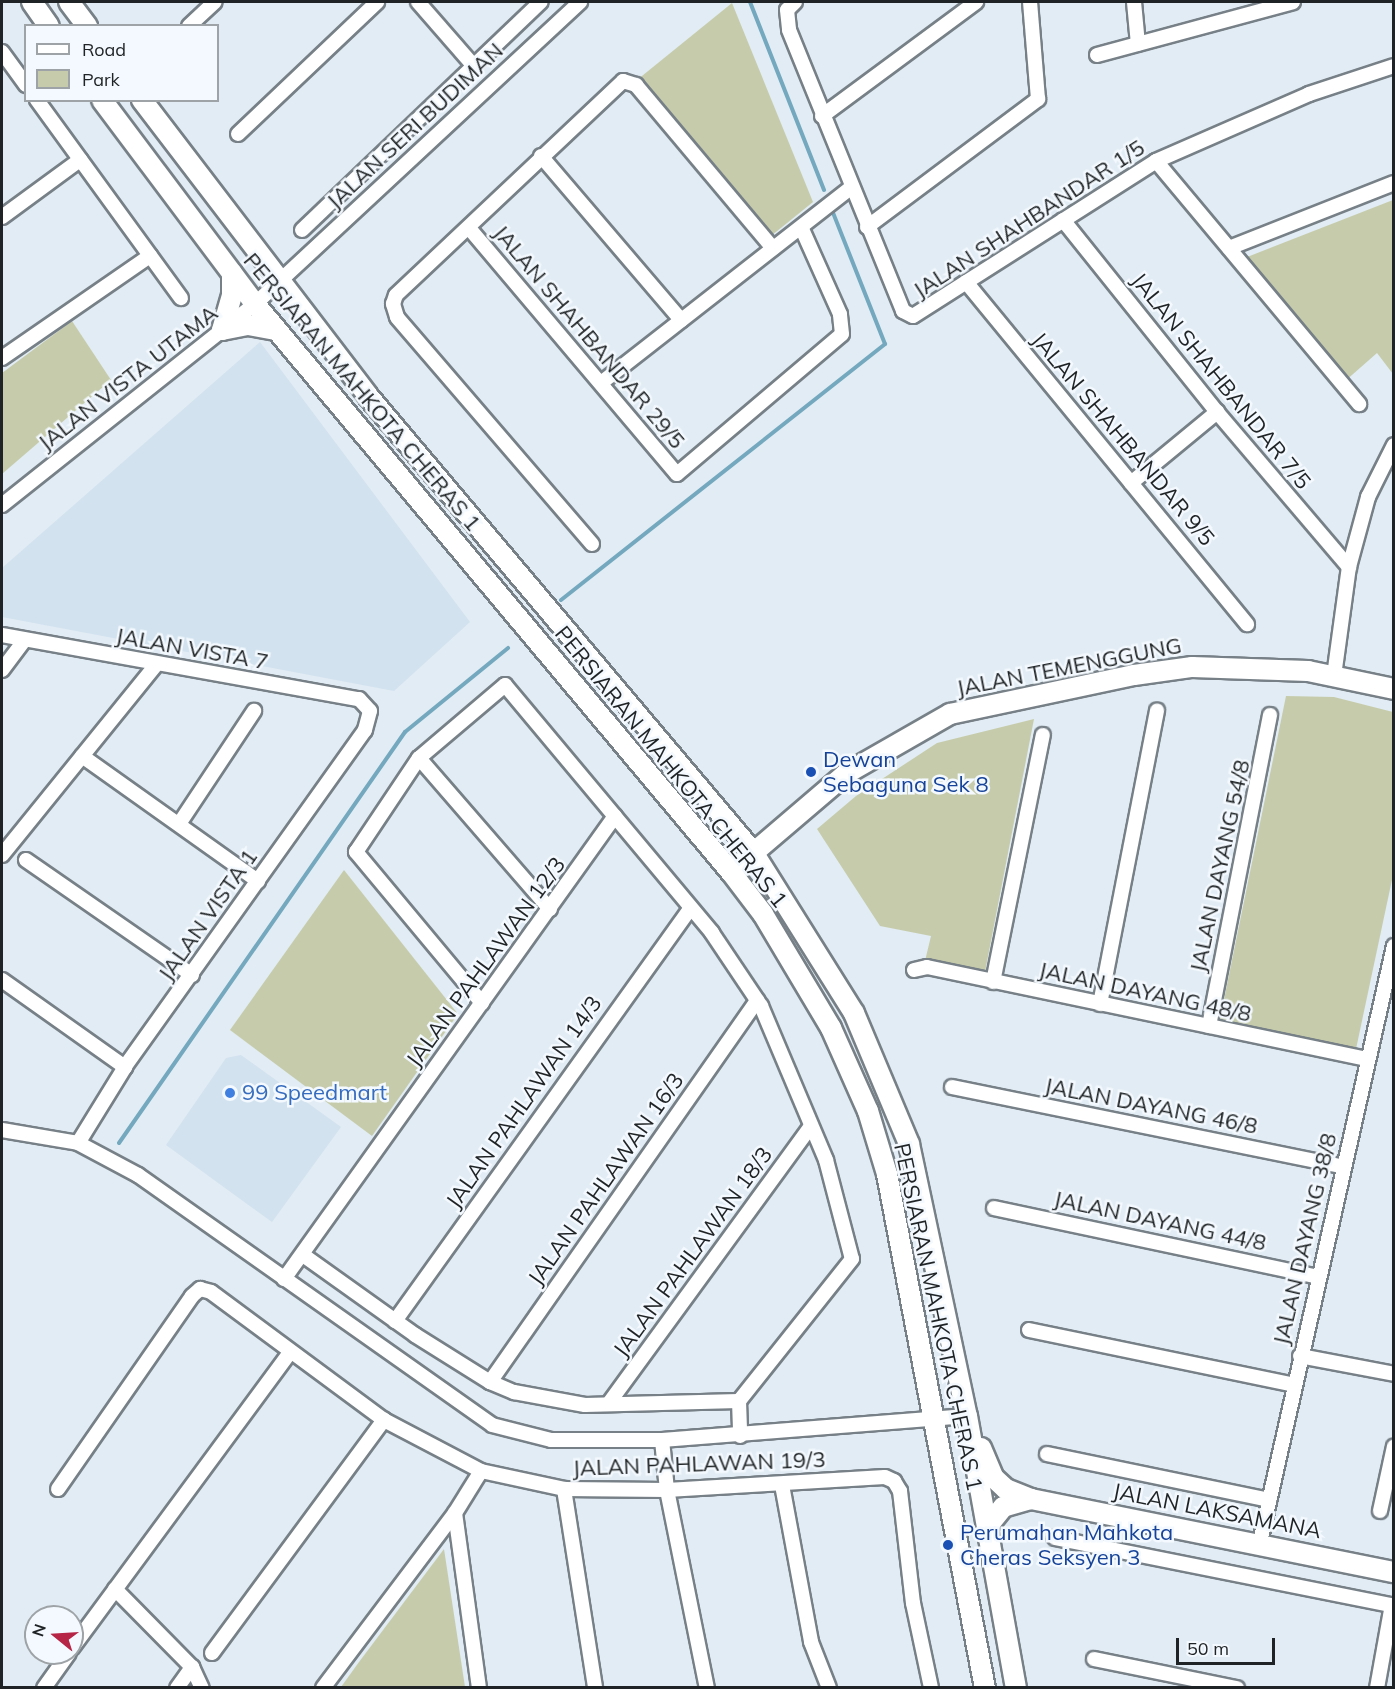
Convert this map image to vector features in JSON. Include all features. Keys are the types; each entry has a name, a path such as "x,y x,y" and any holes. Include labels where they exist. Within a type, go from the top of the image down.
{"main road":[{"path":"32,2 47,24"},
{"path":"69,2 86,24"},
{"name":"PERSIARAN MAHKOTA CHERAS 1","path":"104,102 255,304 731,872 763,914 831,1028 868,1111 887,1174 937,1419 985,1688"},
{"name":"PERSIARAN MAHKOTA CHERAS 1","path":"144,102 368,396 753,852 854,1013 909,1144 967,1416 1016,1688"},
{"path":"232,273 232,294 222,330 248,325 277,330"},
{"name":"JALAN TEMENGGUNG","path":"731,872 847,773 950,714 1134,675 1192,667 1308,671 1394,689"},
{"name":"JALAN LAKSAMANA","path":"967,1416 994,1478 1006,1489 1031,1499 1260,1542 1394,1572"},
{"name":"JALAN LAKSAMANA","path":"987,1527 1003,1507 1031,1499"}],"street":[{"path":"191,24 215,2"},
{"path":"238,134 377,2"},
{"path":"418,2 472,64"},
{"path":"302,230 472,64 541,2"},
{"name":"JALAN SERI BUDIMAN","path":"279,282 580,2"},
{"name":"JALAN SHAHBANDAR 1/5","path":"795,2 787,10 789,30 850,188 908,315 918,316 966,282 1156,161 1309,94 1394,66"},
{"path":"822,116 976,2"},
{"path":"867,226 1038,99 1030,2"},
{"path":"1134,2 1138,44"},
{"path":"1097,55 1293,2"},
{"path":"2,52 6,68 24,83"},
{"path":"592,544 397,317 393,304 401,290 469,228 619,82 636,85 773,248"},
{"path":"38,102 181,298"},
{"path":"541,156 681,320"},
{"path":"2,217 80,160"},
{"path":"1156,161 1359,404"},
{"path":"1229,248 1394,183"},
{"path":"601,383 850,188"},
{"name":"JALAN SHAHBANDAR 7/5","path":"1063,220 1216,412 1349,567"},
{"name":"JALAN SHAHBANDAR 29/5","path":"469,228 677,474 842,334 840,314 801,227"},
{"path":"2,358 150,256"},
{"name":"JALAN VISTA UTAMA","path":"2,505 255,304 279,282"},
{"name":"JALAN SHAHBANDAR 9/5","path":"966,282 1247,624"},
{"path":"1131,483 1216,412"},
{"path":"1334,676 1349,567 1368,497 1389,463 1394,445"},
{"name":"JALAN VISTA 7","path":"2,635 156,665 359,699 370,711"},
{"path":"2,670 25,640"},
{"path":"2,855 156,665"},
{"path":"482,1003 356,852 419,758 505,686 712,933 757,1000 826,1160 852,1259 739,1401 740,1436"},
{"path":"1100,1004 1157,710"},
{"path":"179,824 254,711"},
{"name":"JALAN VISTA 1","path":"78,1143 125,1067 365,730 370,711"},
{"name":"JALAN DAYANG 54/8","path":"1209,1026 1270,715"},
{"path":"993,982 1043,735"},
{"path":"82,756 258,881"},
{"path":"419,758 550,909"},
{"name":"JALAN PAHLAWAN 12/3","path":"284,1278 303,1255 615,816"},
{"path":"26,860 192,975"},
{"name":"JALAN PAHLAWAN 14/3","path":"395,1321 690,909"},
{"name":"JALAN DAYANG 38/8","path":"1260,1542 1342,1166 1394,946"},
{"name":"JALAN DAYANG 48/8","path":"914,970 927,967 1367,1059"},
{"path":"2,980 125,1067"},
{"name":"JALAN PAHLAWAN 16/3","path":"490,1382 757,1000"},
{"name":"JALAN DAYANG 46/8","path":"952,1087 1342,1166"},
{"name":"JALAN PAHLAWAN 18/3","path":"609,1403 810,1126"},
{"path":"2,1130 29,1132 78,1143 138,1175 492,1425 551,1440 662,1440 740,1436 967,1416"},
{"name":"JALAN DAYANG 44/8","path":"994,1208 1318,1277"},
{"path":"303,1255 395,1321 490,1382 539,1400 585,1405 739,1401"},
{"name":"JALAN PAHLAWAN 19/3","path":"58,1489 200,1289 211,1292 384,1420 481,1471 564,1489 668,1490 782,1485 885,1477 894,1481 900,1491 913,1602 932,1688"},
{"path":"1029,1330 1294,1385"},
{"path":"84,1632 290,1352"},
{"path":"1300,1356 1394,1374"},
{"path":"212,1653 384,1420"},
{"path":"662,1440 668,1490 707,1688"},
{"path":"1380,1511 1394,1446"},
{"path":"1047,1454 1269,1500"},
{"path":"323,1688 455,1513 481,1471"},
{"path":"782,1485 811,1642 829,1688"},
{"path":"564,1489 595,1688"},
{"path":"455,1513 479,1688"},
{"path":"1055,1538 1393,1606 1377,1688"},
{"path":"115,1589 192,1667 202,1688"},
{"path":"1094,1659 1237,1688"},
{"path":"44,1688 60,1665"},
{"path":"177,1688 192,1667"}],"shaded area":[{"path":"260,342 470,622 394,691 2,617 2,568"},
{"path":"241,1055 341,1127 272,1222 166,1145 226,1058"}],"green space":[{"path":"732,3 813,202 771,236 637,80"},
{"path":"1393,200 1393,374 1377,353 1344,382 1242,259"},
{"path":"72,321 111,380 2,474 2,373"},
{"path":"1286,696 1334,697 1393,712 1393,875 1356,1049 1220,1019"},
{"path":"1034,719 985,972 925,961 931,936 880,926 817,829 856,796 937,743"},
{"path":"344,870 458,1014 372,1136 230,1030"},
{"path":"444,1549 465,1687 341,1687 359,1662"}],"waterway":[{"path":"750,2 824,190"},
{"path":"561,600 885,344 832,210"},
{"path":"119,1143 405,732 508,648"}],"place":[{"name":"Dewan Sebaguna Sek 8","path":"811,772"},
{"name":"99 Speedmart","path":"230,1093"},
{"name":"Perumahan Mahkota Cheras Seksyen 3","path":"948,1545"}]}
